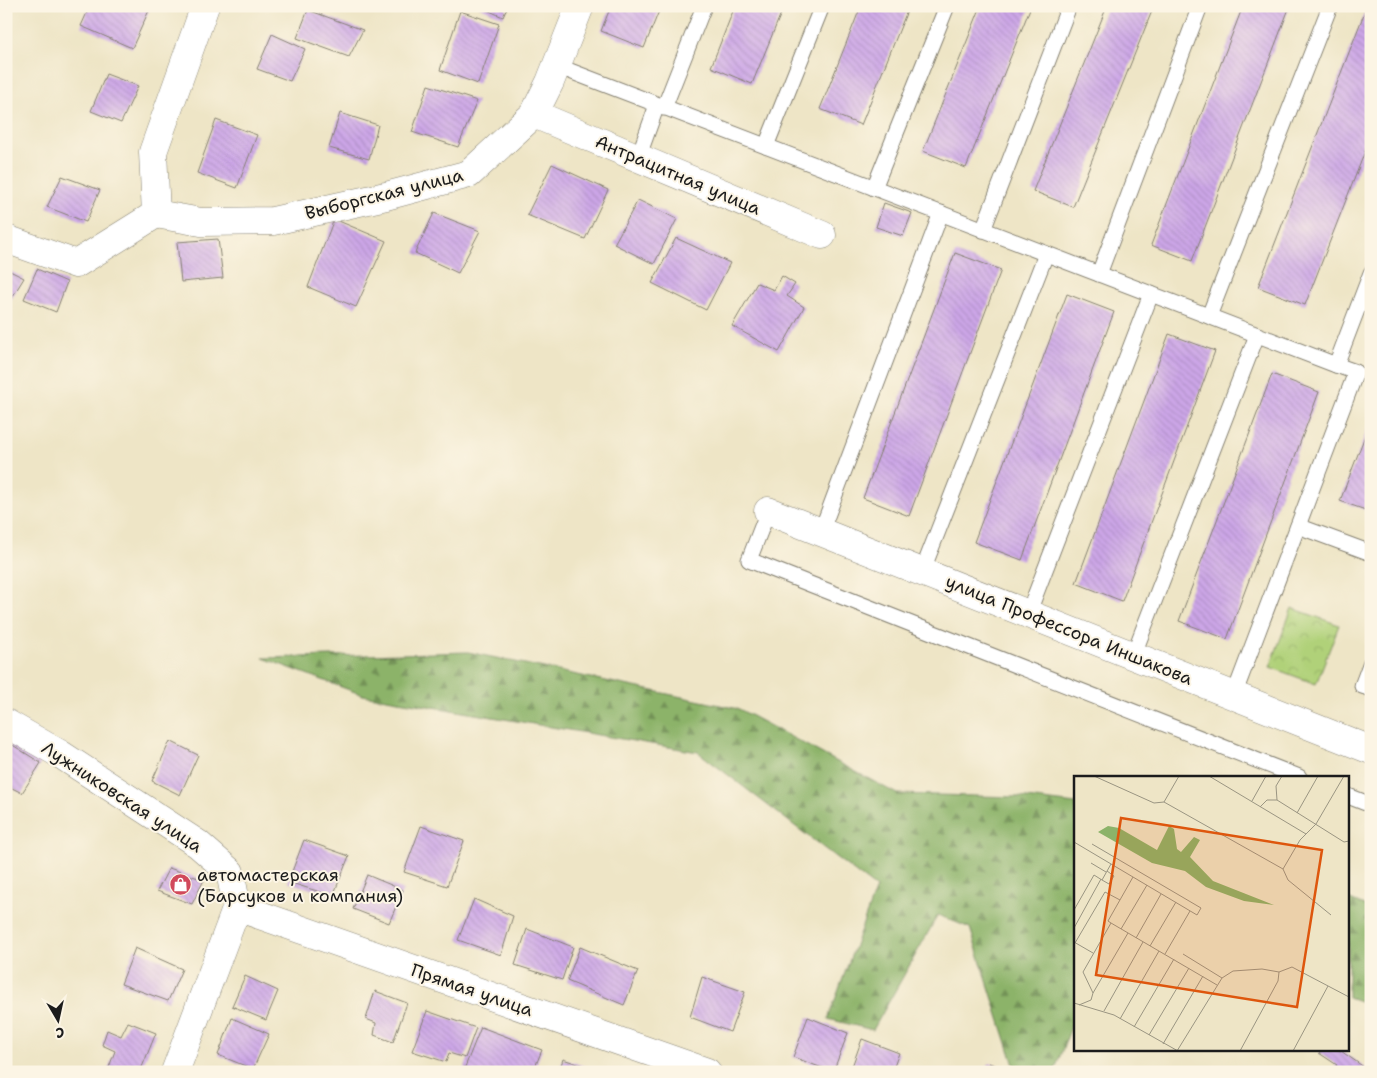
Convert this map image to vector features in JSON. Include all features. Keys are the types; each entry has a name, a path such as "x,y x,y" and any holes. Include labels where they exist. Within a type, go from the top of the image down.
{"street":[{"path":"6,239 76,264 156,214 153,152 204,6"},
{"name":"Выборгская улица","path":"156,214 201,222 273,221 386,196 469,174 534,114 557,66 580,6"},
{"name":"Антрацитная улица","path":"534,114 822,235"},
{"name":"улица Профессора Иншакова","path":"768,511 1371,750"},
{"name":"Лужниковская улица","path":"6,723 60,754 198,844 230,872 237,907"},
{"path":"176,1072 237,907"},
{"name":"Прямая улица","path":"237,907 707,1072"}],"lane":[{"path":"638,158 704,6"},
{"path":"766,146 822,6"},
{"path":"874,188 947,6"},
{"path":"983,230 1069,6"},
{"path":"1099,274 1200,6"},
{"path":"1209,316 1330,6"},
{"path":"557,66 1356,372 1234,695"},
{"path":"821,532 941,213"},
{"path":"922,572 1046,254"},
{"path":"1336,365 1371,273"},
{"path":"1028,614 1151,294"},
{"path":"1133,656 1257,335"},
{"path":"768,511 749,560 1296,776"},
{"path":"1298,526 1371,553"},
{"path":"1371,662 1362,686 1371,690"},
{"path":"1350,797 1371,805"}],"green space":[{"path":"1292,608 1339,625 1316,684 1270,667"},
{"path":"468,652 739,709 897,794 1018,797 1074,804 1074,1019 1054,1072 1036,1072 1014,1065 970,928 938,915 873,1030 828,1019 876,888 698,752 363,695 263,658"},
{"path":"1350,900 1371,909 1371,1005 1350,998"}],"building":[{"path":"90,6 151,6 132,48 81,26"},
{"path":"478,6 508,6 503,17"},
{"path":"611,6 661,6 644,48 601,31"},
{"path":"735,6 784,6 752,84 711,67"},
{"path":"861,6 909,6 861,125 820,109"},
{"path":"981,6 1031,6 966,168 923,151"},
{"path":"1107,6 1154,6 1073,207 1033,191"},
{"path":"1243,6 1290,6 1192,261 1151,245"},
{"path":"1367,6 1371,6 1371,136 1305,305 1258,287"},
{"path":"308,10 363,30 349,57 297,38"},
{"path":"460,11 499,24 478,84 440,70"},
{"path":"272,34 305,49 290,81 257,69"},
{"path":"106,74 138,86 121,123 91,111"},
{"path":"428,85 477,101 458,147 412,132"},
{"path":"340,113 378,125 369,159 329,148"},
{"path":"216,120 257,135 237,188 197,173"},
{"path":"552,164 608,190 585,239 527,215"},
{"path":"62,176 100,190 86,222 47,207"},
{"path":"638,200 677,219 654,264 614,244"},
{"path":"884,203 912,213 903,236 876,227"},
{"path":"434,213 480,231 458,273 415,253"},
{"path":"334,219 386,241 356,307 308,287"},
{"path":"676,238 730,263 706,310 652,283"},
{"path":"218,239 223,278 181,282 177,242"},
{"path":"955,253 1001,270 909,516 863,498"},
{"path":"6,269 24,278 8,304 6,303"},
{"path":"37,269 67,282 56,312 24,299"},
{"path":"782,276 795,284 787,296 804,307 779,352 732,326 757,283 774,290"},
{"path":"1067,294 1114,312 1022,560 974,542"},
{"path":"1169,334 1215,351 1122,601 1076,583"},
{"path":"1272,374 1319,392 1227,639 1179,621"},
{"path":"1371,420 1371,512 1340,501"},
{"path":"170,741 198,755 180,795 152,781"},
{"path":"11,744 41,763 22,793 6,785 6,754"},
{"path":"421,826 464,841 447,886 404,872"},
{"path":"304,840 349,856 333,896 288,882"},
{"name":"автомастерская (Барсуков и компания)","path":"169,868 204,880 192,904 157,891"},
{"path":"367,875 403,890 389,923 353,909"},
{"path":"474,899 513,916 501,955 458,940"},
{"path":"527,929 573,947 562,980 515,965"},
{"path":"580,947 638,971 624,1005 567,981"},
{"path":"135,948 182,969 168,1001 121,984"},
{"path":"245,976 278,991 266,1020 232,1006"},
{"path":"702,977 745,992 730,1032 690,1017"},
{"path":"375,991 407,1003 393,1042 374,1035 376,1023 366,1019"},
{"path":"427,1011 476,1028 465,1058 449,1053 446,1062 412,1051"},
{"path":"808,1017 848,1033 833,1072 793,1057"},
{"path":"232,1018 269,1034 253,1069 218,1055"},
{"path":"128,1022 156,1033 140,1072 113,1072 108,1070 115,1051 102,1045 107,1030 121,1036"},
{"path":"481,1027 542,1050 533,1072 463,1072"},
{"path":"862,1039 899,1053 892,1072 850,1072"},
{"path":"1320,1050 1339,1050 1371,1072 1332,1072 1337,1065 1319,1053"},
{"path":"563,1059 599,1071 599,1072 559,1072"},
{"path":"989,1063 1013,1071 1013,1072 986,1072"}],"place":[{"name":"автомастерская (Барсуков и компания)","path":"181,885"}]}
